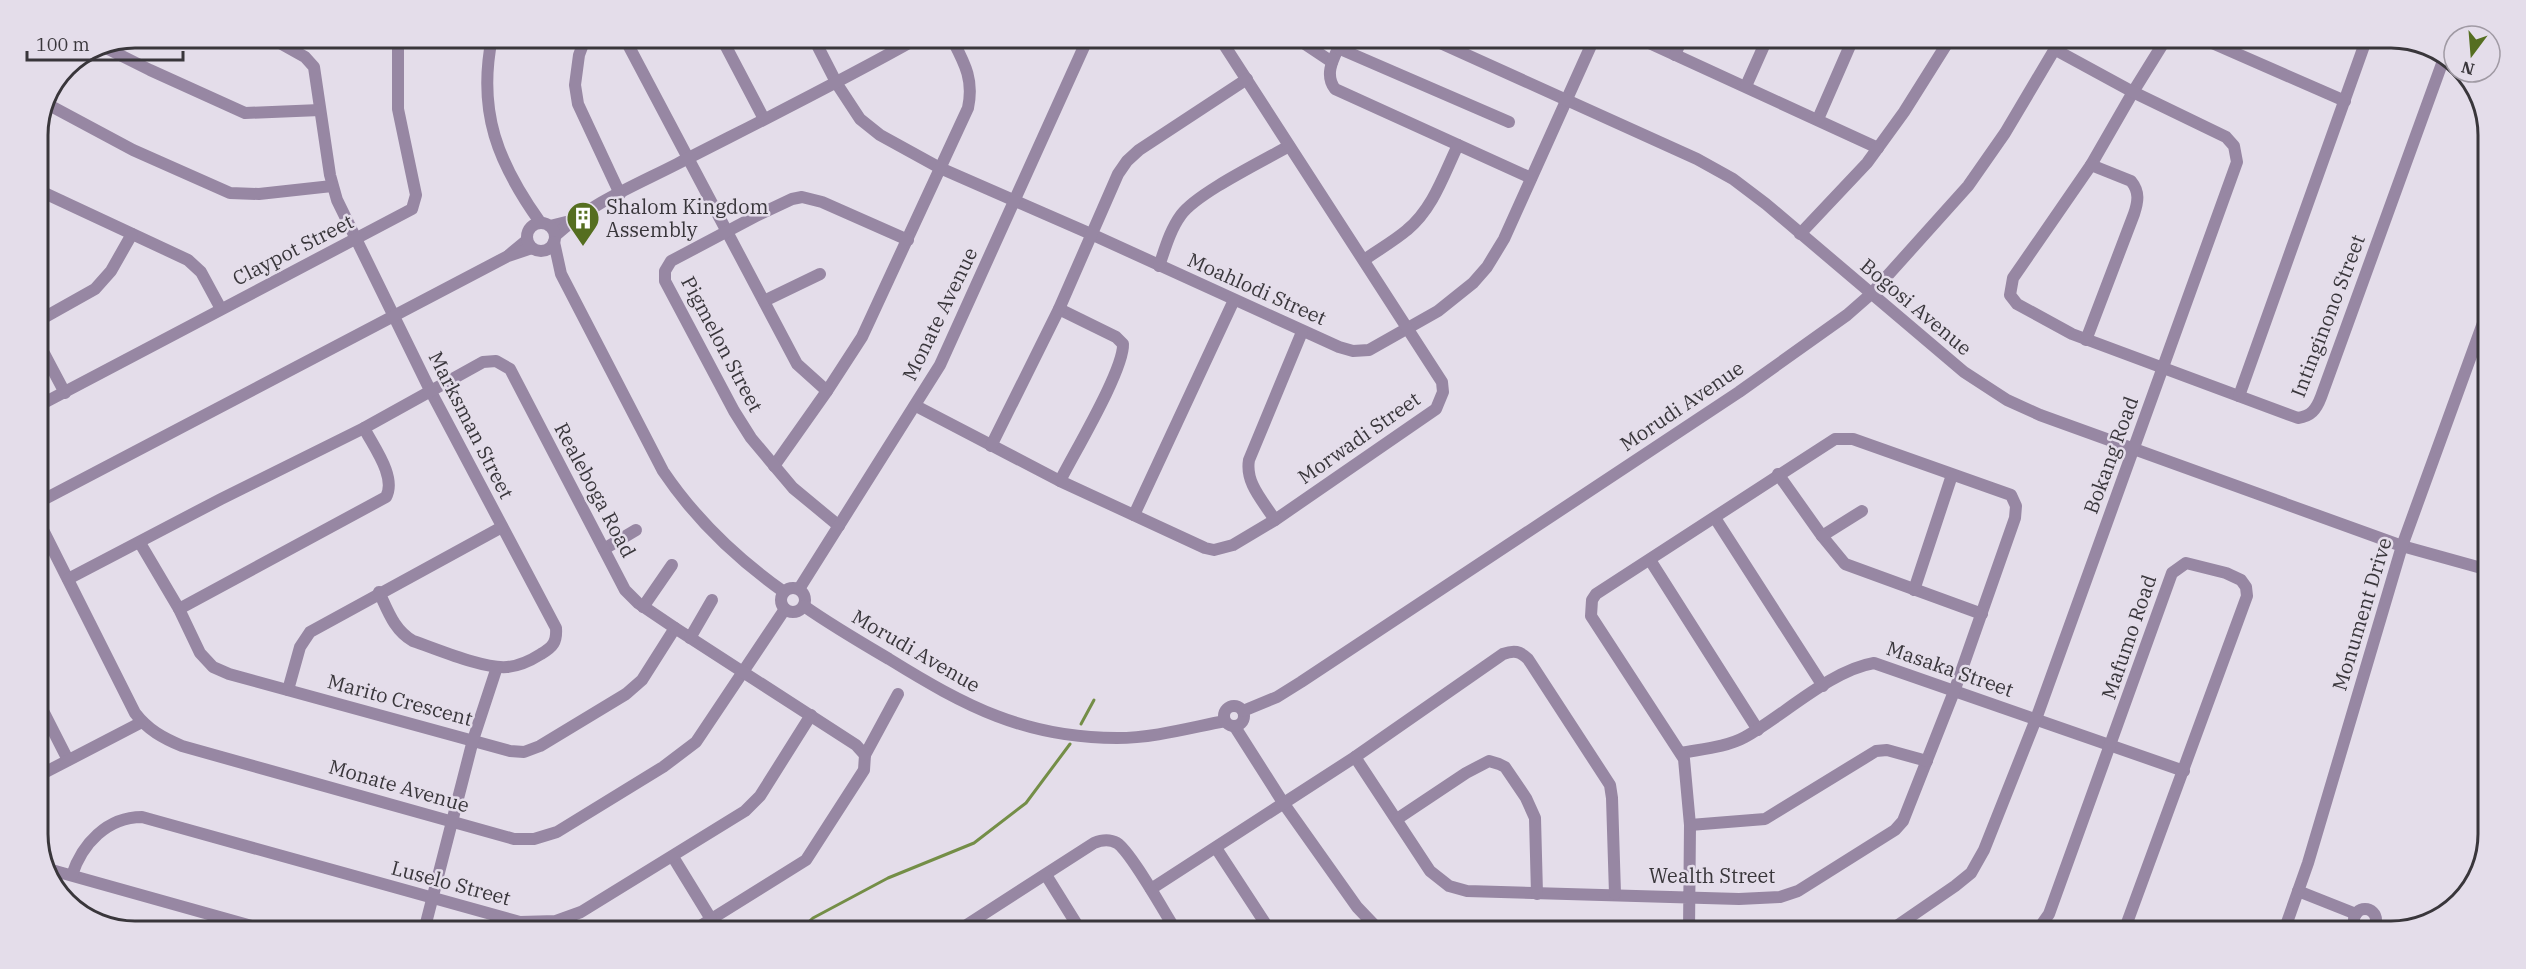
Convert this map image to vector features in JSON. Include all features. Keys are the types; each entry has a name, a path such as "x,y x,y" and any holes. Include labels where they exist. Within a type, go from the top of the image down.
{"street":[{"name":"Marksman Street","path":"287,48 312,63 316,73 332,186 356,240 430,390 556,628 557,634 553,647 530,661 515,666 497,667 413,641 402,635 394,625 378,592"},
{"name":"Claypot Street","path":"48,401 412,209 416,195 403,142 398,109 398,48"},
{"path":"491,48 488,66 489,115 505,167 663,471 680,496 716,537 784,592"},
{"path":"582,48 575,86 578,104 620,194"},
{"path":"630,48 797,364 827,391"},
{"path":"727,48 764,119"},
{"name":"Moahlodi Street","path":"819,48 837,84 860,119 872,130 940,168 1091,234 1302,332 1339,347 1361,351 1379,346 1457,297 1487,267 1504,238 1590,48"},
{"path":"48,500 508,256 514,248 541,237 764,119 837,84 900,48"},
{"path":"774,466 862,337 968,108 971,89 955,48"},
{"name":"Monate Avenue","path":"799,589 916,406 952,341 1083,48"},
{"name":"Morwadi Street","path":"916,406 1060,481 1204,548 1214,550 1233,545 1275,520 1436,409 1443,392 1442,382 1226,48"},
{"path":"1311,48 1332,62"},
{"path":"1338,48 1329,77 1335,88 1531,178"},
{"path":"1349,48 1509,122"},
{"name":"Bogosi Avenue","path":"1453,48 1716,169 1750,191 1964,372 2000,396 2040,415 2402,546 2478,567"},
{"path":"1660,48 1818,118 1878,148"},
{"path":"1675,55 1678,48"},
{"path":"1746,86 1763,48"},
{"path":"1818,118 1849,48"},
{"path":"1800,234 1878,148 1944,48"},
{"name":"Morudi Avenue","path":"804,606 948,696 1017,724 1054,733 1119,738 1230,724 1224,714 1229,707 1237,706 1243,711 1264,704 1301,682 1799,351 1871,294 1968,186 2005,133 2056,48"},
{"name":"Bokang Road","path":"1904,921 1971,873 1989,839 2037,719 2235,171 2237,154 2234,146 2226,137 2133,92 2060,48"},
{"path":"2086,340 2134,214 2138,197 2131,181 2091,165 2160,48"},
{"path":"2224,48 2345,101"},
{"path":"2239,396 2363,48"},
{"path":"113,52 245,113 320,110"},
{"name":"Intinginono Street","path":"2091,165 2013,278 2010,295 2018,304 2059,328 2086,340 2298,418 2309,415 2318,405 2442,65"},
{"path":"991,446 1059,309 1118,174 1132,155 1247,80"},
{"path":"53,107 134,150 230,193 259,194 332,186"},
{"path":"1364,260 1403,233 1419,218 1435,194 1458,145"},
{"path":"1159,266 1171,232 1182,214 1195,201 1289,146"},
{"path":"48,195 177,254 194,265 206,280 221,309"},
{"name":"Pigmelon Street","path":"839,526 801,495 751,438 734,411 665,281 665,271 671,261 792,199 808,197 908,240"},
{"path":"48,315 95,289 111,271 132,234"},
{"path":"764,301 820,274"},
{"path":"1134,515 1234,300"},
{"path":"1059,309 1116,337 1123,344 1116,371 1060,481"},
{"path":"1275,520 1253,487 1247,469 1302,332"},
{"name":"Monument Drive","path":"2288,921 2402,546 2478,337"},
{"path":"48,361 65,393"},
{"name":"Realeboga Road","path":"68,579 364,428 483,362 496,361 510,369 625,590 643,607 811,715 856,745 865,755"},
{"path":"179,609 386,497 389,488 387,473 364,428"},
{"path":"1689,921 1690,825 1688,783 1682,753 1592,616 1591,606 1596,594 1715,518 1778,474 1841,437 1853,439 1952,475 1914,590"},
{"path":"1778,474 1845,564 1983,614"},
{"name":"Wealth Street","path":"1355,757 1430,871 1449,886 1467,891 1739,899 1780,897 1798,891 1899,826 1907,814 1983,614 2016,513 2014,498 2004,492 1952,475"},
{"path":"1822,536 1862,511"},
{"path":"1715,518 1823,686"},
{"path":"288,690 300,648 310,632 378,592 502,527"},
{"path":"604,549 636,530"},
{"name":"Monate Avenue","path":"48,540 135,713 156,734 182,746 514,838 534,839 558,832 684,753 706,730 785,609"},
{"name":"Marito Crescent","path":"140,543 179,609 200,653 213,667 510,751 524,752 540,746 634,687 642,680 675,628"},
{"path":"1650,560 1758,730"},
{"name":"Mafumo Road","path":"2044,921 2049,914 2111,746 2172,573 2186,563 2226,573 2241,580 2246,588 2247,596 2128,921"},
{"path":"643,607 672,565"},
{"path":"792,588 799,589 806,598 804,606 796,612 785,609 781,601 784,592 792,588"},
{"path":"690,638 712,600"},
{"path":"1151,889 1355,757 1503,654 1517,651 1528,659 1611,790 1615,894"},
{"name":"Masaka Street","path":"1682,753 1739,740 1758,730 1823,686 1864,664 1874,663 1955,689 2184,771"},
{"path":"427,921 473,740 497,667"},
{"path":"708,921 806,860 864,770 865,755 898,694"},
{"path":"1243,711 1242,723 1230,724 1357,907 1370,921"},
{"name":"Luselo Street","path":"556,921 581,912 745,811 753,804 811,715"},
{"path":"48,720 68,759"},
{"path":"48,770 142,722"},
{"path":"1690,825 1765,819 1876,751 1887,750 1927,761"},
{"path":"1396,819 1466,773 1489,761 1505,767 1526,798 1535,818 1537,894"},
{"name":"Luselo Street","path":"72,874 81,853 94,837 124,820 142,817 516,921"},
{"path":"973,921 1094,843 1112,841 1119,845 1151,889 1170,921"},
{"path":"1216,848 1264,921"},
{"path":"673,857 711,919"},
{"path":"57,870 234,921"},
{"path":"1046,875 1075,921"},
{"path":"2298,891 2356,914"}],"waterway":[{"path":"1081,724 1094,700"},
{"path":"810,921 888,878 974,843 1026,803 1070,744"}],"place":[{"name":"Shalom Kingdom Assembly","path":"583,247"}]}
